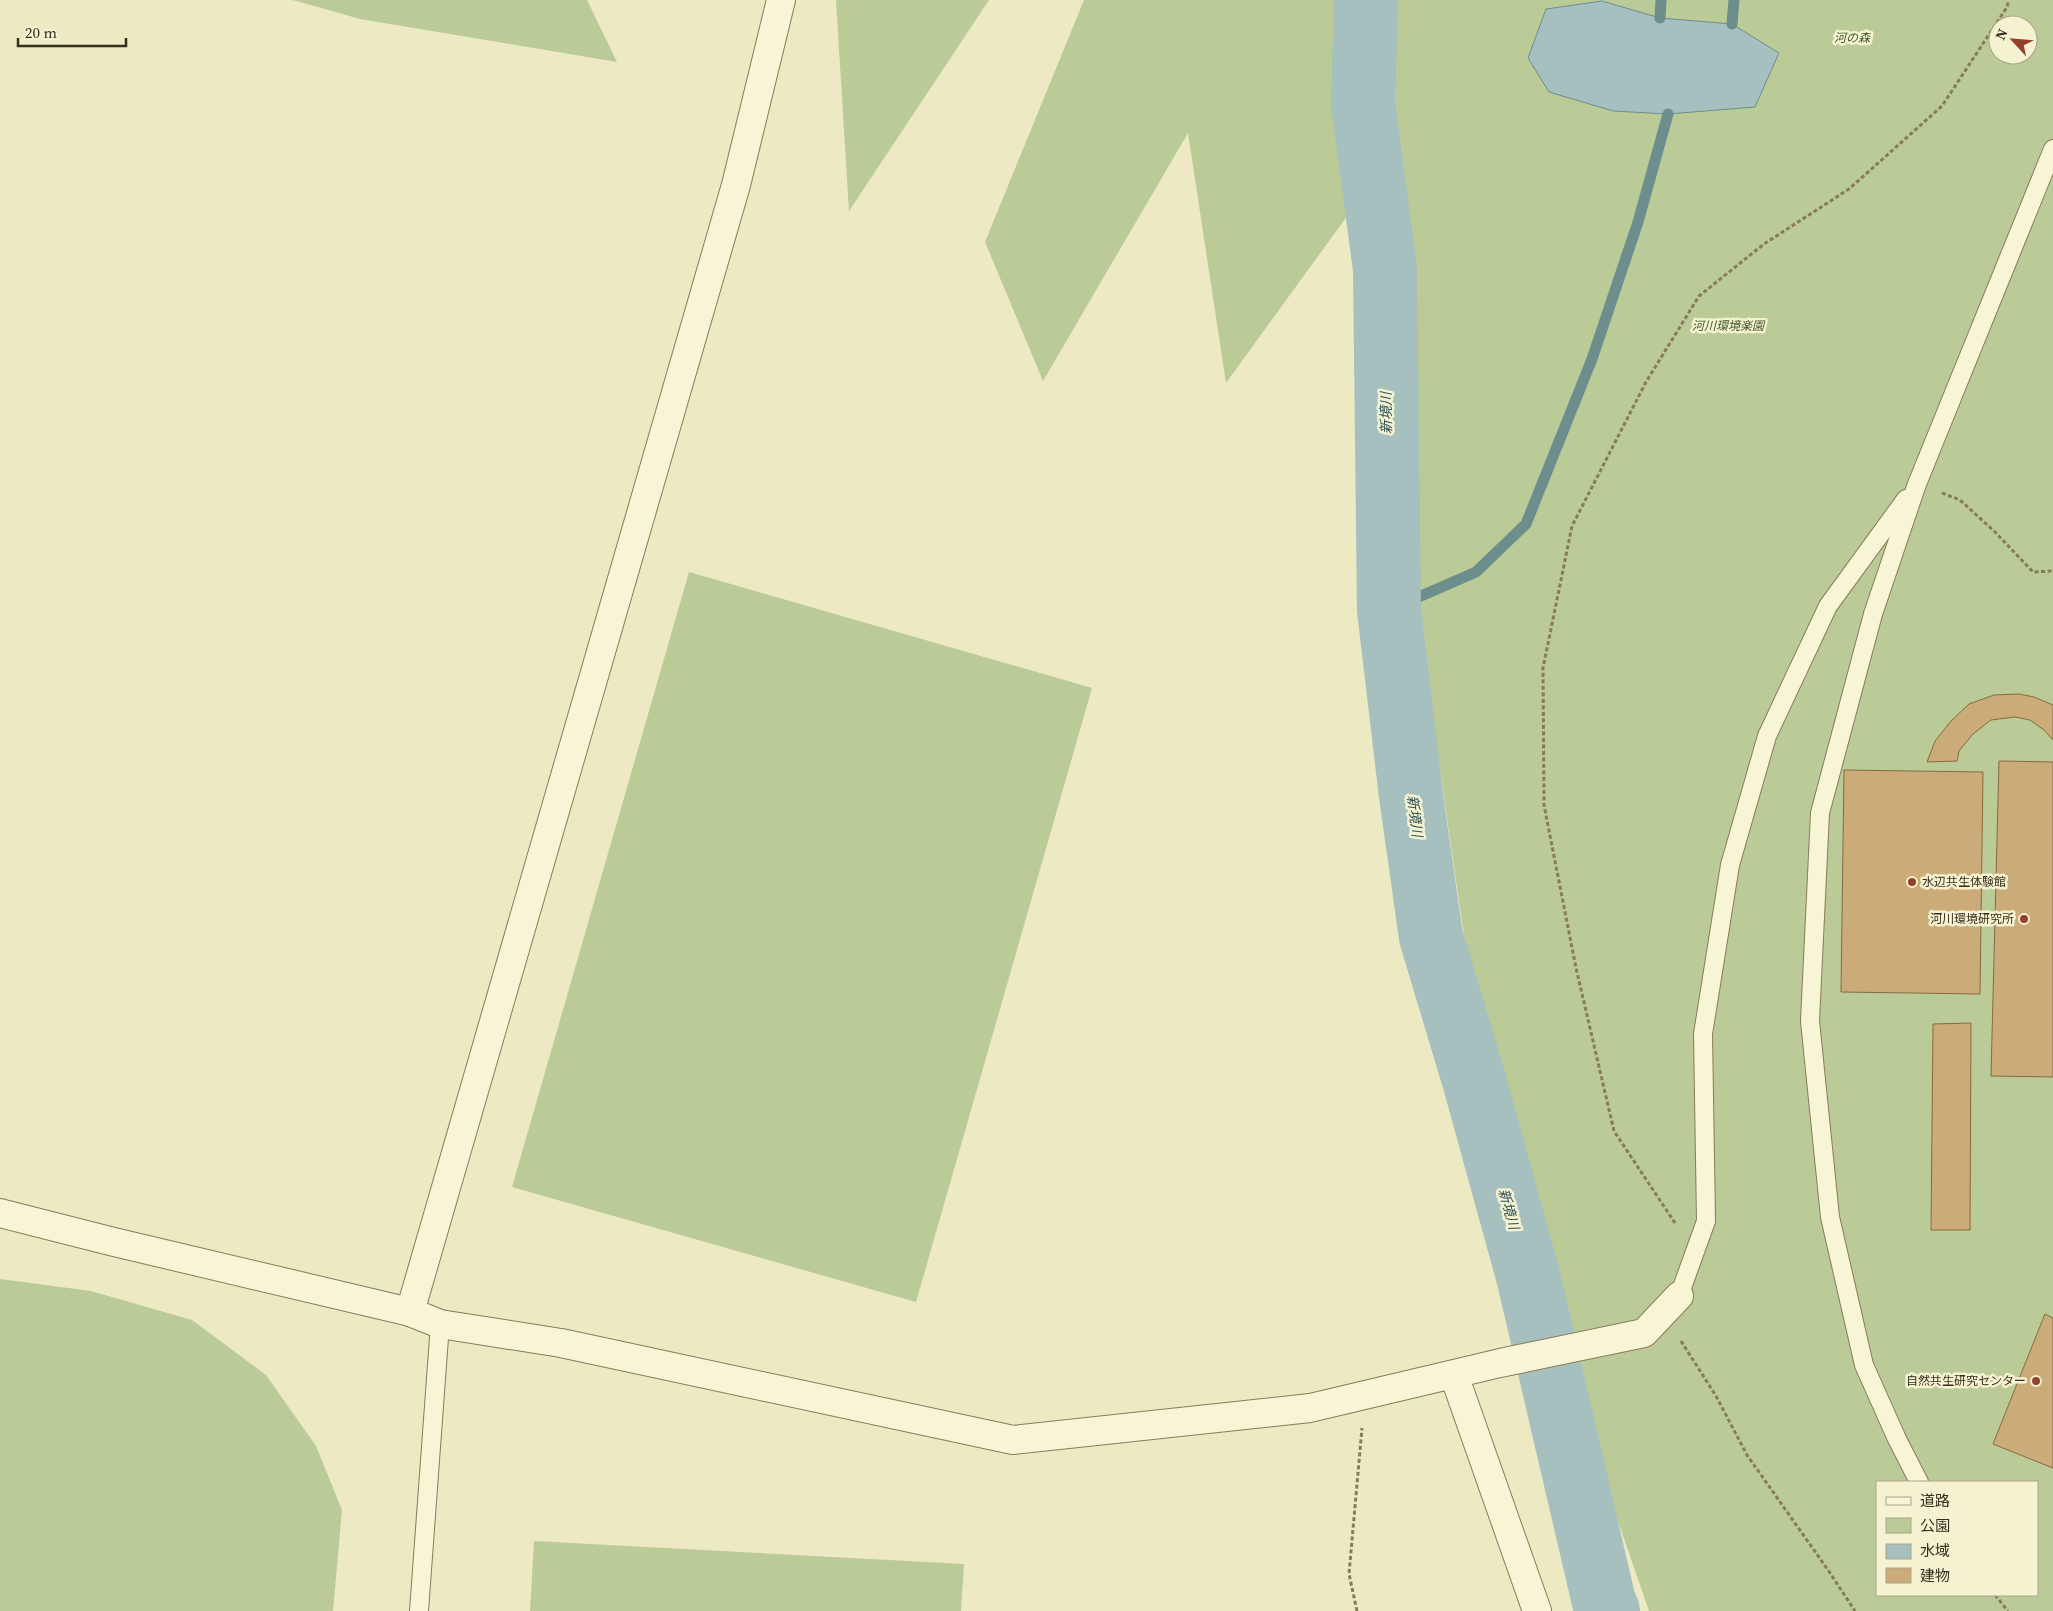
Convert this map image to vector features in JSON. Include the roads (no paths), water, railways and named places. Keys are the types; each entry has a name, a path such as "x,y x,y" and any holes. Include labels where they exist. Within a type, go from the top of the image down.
{"street":[{"path":"410,1312 731,204 781,0"},
{"path":"0,1213 410,1312 440,1324 561,1343 1013,1440 1310,1408 1500,1363 1644,1333 1671,1305"},
{"path":"1454,1375 1537,1611"}],"lane":[{"path":"1918,1481 1897,1439 1864,1365 1830,1217 1810,1021 1820,813 1873,614 1917,484 2053,148"},
{"path":"1671,1305 1696,1249 1706,1221 1703,1034 1730,865 1767,736 1828,606 1917,484"},
{"path":"419,1611 440,1324"}],"water":[{"path":"1602,1 1660,18 1732,24 1779,53 1755,107 1668,114 1613,111 1549,92 1528,58 1546,9"}],"waterway":[{"name":"新境川","path":"1366,0 1363,104 1385,269 1389,610 1411,796 1431,937 1474,1080 1528,1276 1604,1602 1608,1611"},
{"path":"1660,18 1661,0"},
{"path":"1732,24 1734,0"},
{"path":"1389,610 1476,572 1526,524 1592,359 1638,222 1668,114"}],"place":[{"name":"水辺共生体験館","path":"1912,882"},
{"name":"河川環境研究所","path":"2024,919"},
{"name":"自然共生研究センター","path":"2036,1381"}],"park label":[{"name":"河の森","path":"1852,38"},
{"name":"河川環境楽園","path":"1728,326"}]}
